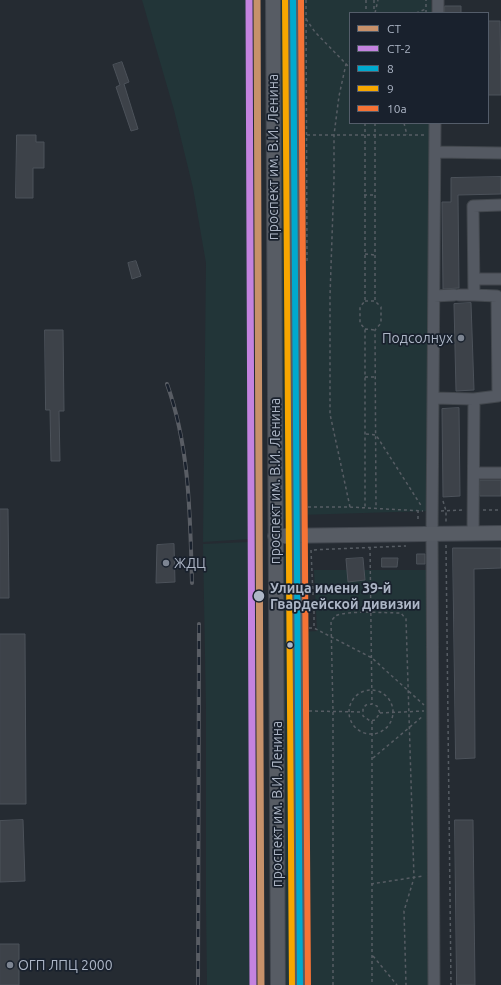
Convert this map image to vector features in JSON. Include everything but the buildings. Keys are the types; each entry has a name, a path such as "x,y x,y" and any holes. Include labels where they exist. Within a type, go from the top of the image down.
{"main road":[{"name":"проспект им. В.И. Ленина","path":"273,0 278,985"},
{"name":"проспект им. В.И. Ленина","path":"293,0 300,985"},
{"path":"275,536 501,533"}],"street":[{"path":"438,0 438,12"},
{"path":"434,985 439,533 428,511 433,398 435,124"},
{"path":"435,152 501,153"},
{"path":"474,295 473,206 501,205"},
{"path":"474,278 501,279"},
{"path":"433,398 474,399 498,396 497,296 434,296"},
{"path":"473,533 474,399"},
{"path":"474,473 501,473"}],"path":[{"path":"306,0 307,270"},
{"path":"366,0 366,12"},
{"path":"374,0 375,12"},
{"path":"375,12 378,0"},
{"path":"418,12 426,9 426,0"},
{"path":"306,19 315,32 349,67"},
{"path":"349,62 346,64 339,96 334,135 330,296 330,414 350,507"},
{"path":"364,124 365,301 360,307 360,323 365,329 365,508"},
{"path":"375,124 375,301"},
{"path":"404,124 407,135"},
{"path":"306,135 427,134"},
{"path":"364,195 375,195"},
{"path":"364,254 375,255"},
{"path":"365,301 375,301 381,306 381,322 375,330 376,508"},
{"path":"365,329 375,330"},
{"path":"365,377 375,377"},
{"path":"365,434 376,434"},
{"path":"376,434 428,511"},
{"path":"308,500 308,508 350,507 428,511"},
{"path":"446,511 439,533 451,985"},
{"path":"313,595 311,550 370,547 372,704"},
{"path":"250,576 251,596"},
{"path":"314,605 314,628 372,658 424,706"},
{"path":"333,985 333,712 331,621 335,616 350,613 371,612 402,613 406,619 414,878 404,911 406,985"},
{"path":"372,690 383,693 387,697 393,712 390,723 382,731 365,733 355,726 351,720 350,712 352,702 355,697 360,693 372,690"},
{"path":"372,721 367,720 363,716 363,708 366,705 372,704 377,706 380,713"},
{"path":"380,713 429,710"},
{"path":"308,711 363,712"},
{"path":"372,721 375,720 380,713"},
{"path":"372,758 424,715"},
{"path":"372,721 372,985"},
{"path":"371,884 425,876"},
{"path":"372,954 397,985"}],"green space":[{"path":"142,0 246,0 249,539 203,542 206,263 193,188 174,110"},
{"path":"279,0 286,0 290,517 288,522 286,522 283,517"},
{"path":"300,0 431,0 432,12 349,12 349,124 434,124 428,511 299,515"},
{"path":"249,542 250,985 207,985 206,709 203,544"},
{"path":"289,552 291,558 294,985 286,985 282,560 283,554"},
{"path":"314,570 431,570 433,985 304,985 300,632 317,631"}],"railway":[{"path":"167,384 175,408 184,458 189,508 192,583"},
{"path":"198,985 199,624"}],"transit line":[{"name":"СТ-2","path":"249,0 253,985"},
{"name":"СТ","path":"257,0 261,985"},
{"name":"9","path":"285,0 292,985"},
{"name":"8","path":"293,0 300,985"},
{"name":"10а","path":"301,0 308,985"}],"place":[{"name":"Подсолнух","path":"461,338"},
{"name":"ЖДЦ","path":"166,563"},
{"name":"Улица имени 39-й Гвардейской дивизии","path":"259,596"},
{"name":"ОГП ЛПЦ 2000","path":"10,965"}]}
